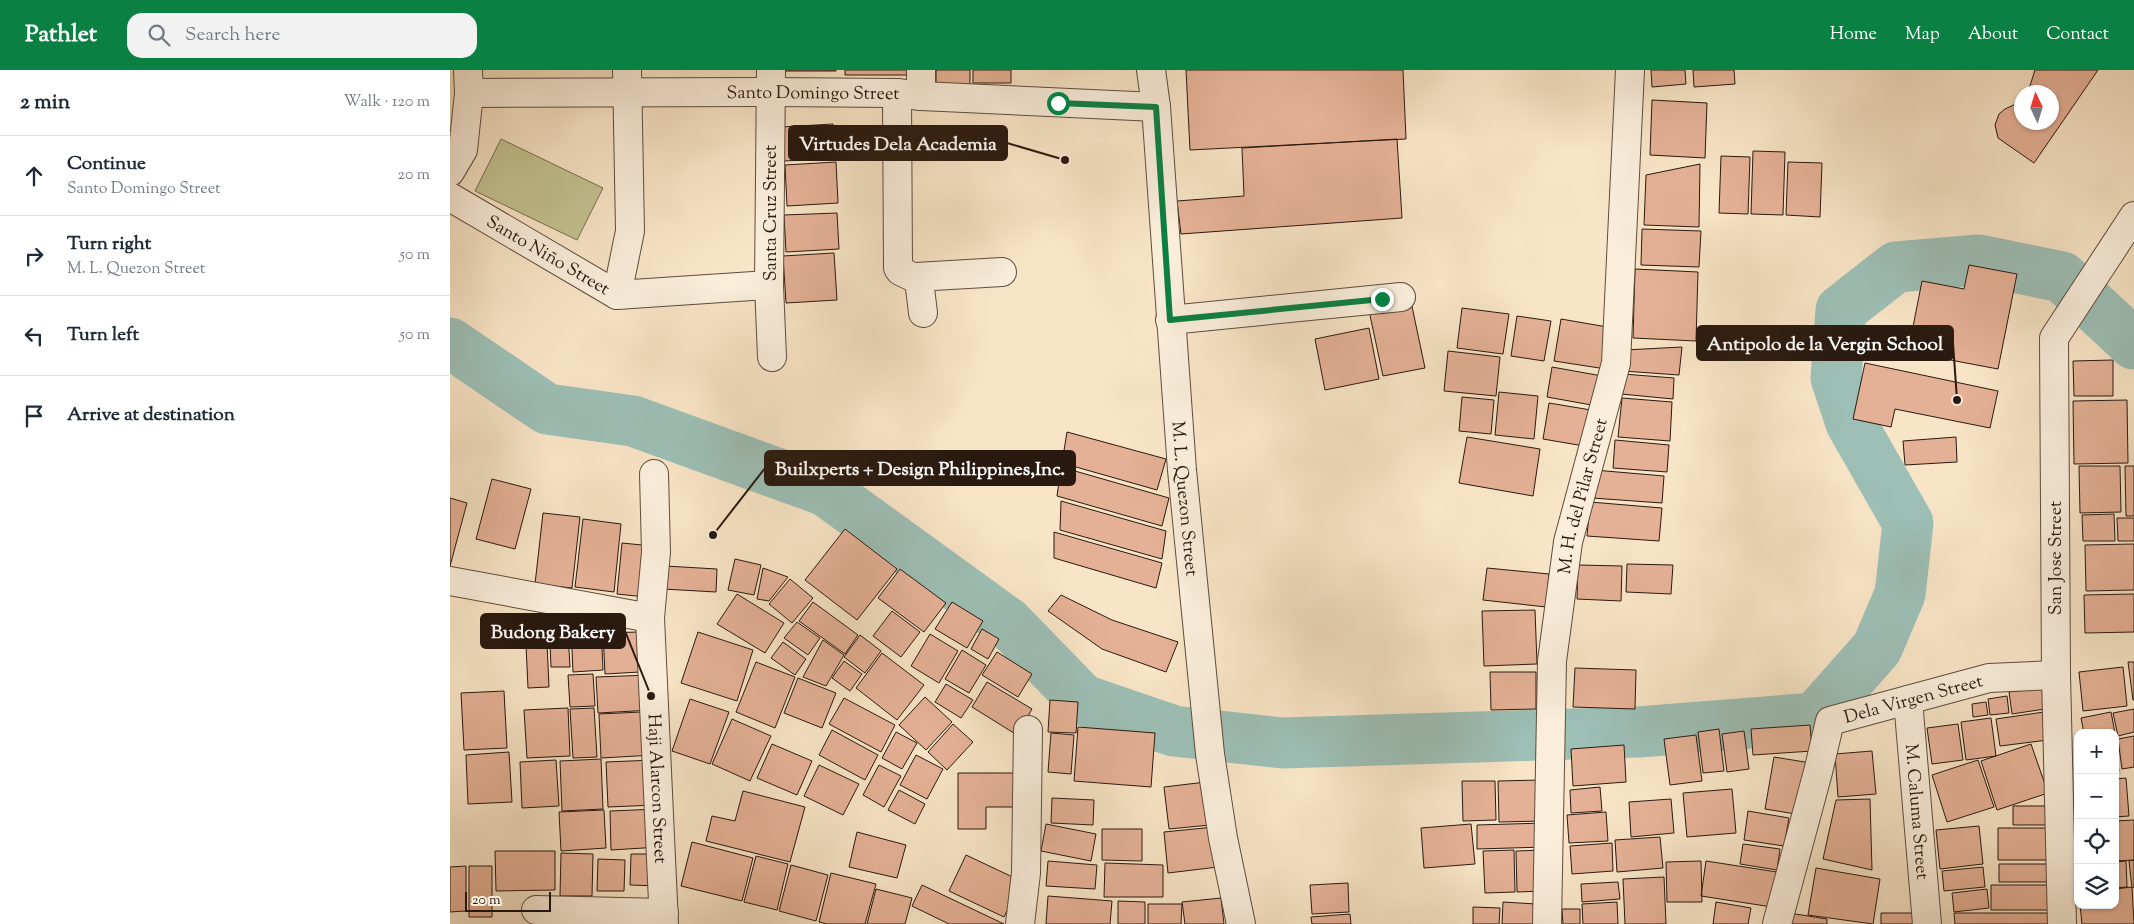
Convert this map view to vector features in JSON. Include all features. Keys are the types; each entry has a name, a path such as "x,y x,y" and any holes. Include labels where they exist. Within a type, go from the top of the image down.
{"street":[{"name":"M. L. Quezon Street","path":"1151,70 1156,107 1182,470 1205,712 1223,838 1241,924"},
{"name":"M. H. del Pilar Street","path":"1547,924 1552,661 1568,542 1616,363 1630,70"},
{"path":"617,295 630,231 628,81"},
{"name":"Santo Domingo Street","path":"468,82 771,81 913,87 1156,107"},
{"name":"Santa Cruz Street","path":"771,81 770,285 772,357"},
{"path":"450,172 463,150 468,82"},
{"path":"913,87 898,268 900,271 916,277 1002,272"},
{"name":"Santo Niño Street","path":"450,197 617,295 770,285"},
{"name":"San Jose Street","path":"2062,924 2056,675 2054,338 2134,216"},
{"path":"916,277 920,285 923,313"},
{"path":"1170,320 1401,297"},
{"name":"Haji Alarcon Street","path":"654,474 656,552 650,618 664,918"},
{"path":"450,581 650,618"},
{"name":"Dela Virgen Street","path":"1777,924 1830,721 1989,678 2056,675"},
{"name":"M. Caluma Street","path":"1908,700 1927,924"},
{"path":"1020,924 1026,873 1028,730"},
{"path":"536,910 664,918"}],"shaded area":[{"path":"501,139 603,188 577,240 475,191"}],"building":[{"path":"836,70 836,71 786,71"},
{"path":"845,70 908,70 908,75 845,75"},
{"path":"936,70 970,70 970,86 936,86"},
{"path":"973,70 1011,70 1011,83 973,83"},
{"path":"1186,70 1403,70 1406,139 1190,150"},
{"path":"1651,70 1685,70 1686,84 1652,87"},
{"path":"1693,70 1734,70 1735,84 1694,87"},
{"path":"2035,70 2098,70 2059,127 2059,85 2030,85"},
{"path":"1652,100 1707,103 1705,158 1650,155"},
{"path":"2014,105 2014,130 2057,130 2034,163 1998,138 1995,125 1999,114"},
{"path":"833,124 834,159 782,161 781,127"},
{"path":"1397,139 1402,218 1181,234 1177,201 1244,196 1242,148"},
{"path":"1753,151 1785,152 1783,215 1751,214"},
{"path":"1721,156 1750,157 1748,214 1719,213"},
{"path":"836,162 838,203 787,206 785,165"},
{"path":"1788,162 1822,163 1820,217 1786,215"},
{"path":"1700,164 1699,227 1644,225 1646,175"},
{"path":"837,213 839,249 786,252 784,215"},
{"path":"1642,229 1701,231 1699,267 1641,265"},
{"path":"834,253 837,300 786,303 783,256"},
{"path":"1969,265 2017,274 1998,369 1908,352 1922,281 1964,289"},
{"path":"1635,269 1698,272 1696,341 1633,338"},
{"path":"1410,297 1425,368 1383,376 1368,306"},
{"path":"1462,308 1509,314 1503,354 1457,348"},
{"path":"1517,316 1551,321 1544,361 1511,356"},
{"path":"1561,319 1613,328 1606,369 1554,361"},
{"path":"1369,328 1379,379 1325,390 1315,339"},
{"path":"1682,347 1679,375 1623,371 1625,350"},
{"path":"1448,351 1500,357 1496,396 1444,391"},
{"path":"2113,360 2113,396 2074,396 2073,361"},
{"path":"1865,363 1998,391 1990,428 1895,409 1891,427 1853,419"},
{"path":"1552,367 1602,376 1597,406 1547,397"},
{"path":"1623,374 1674,378 1673,399 1621,394"},
{"path":"1499,392 1538,396 1534,439 1495,435"},
{"path":"1462,397 1494,400 1491,434 1459,431"},
{"path":"1622,398 1672,402 1670,441 1618,437"},
{"path":"2127,400 2128,463 2074,464 2073,401"},
{"path":"1549,403 1591,410 1584,446 1543,439"},
{"path":"1067,432 1166,459 1157,490 1062,463"},
{"path":"1467,437 1540,449 1533,496 1459,483"},
{"path":"1956,437 1957,462 1905,465 1903,441"},
{"path":"1615,440 1669,445 1667,472 1613,468"},
{"path":"2079,466 2120,466 2121,512 2080,513"},
{"path":"2125,466 2134,466 2134,516 2126,516"},
{"path":"1061,467 1169,498 1162,526 1057,496"},
{"path":"1594,470 1664,476 1662,503 1592,498"},
{"path":"492,479 531,489 515,549 476,539"},
{"path":"450,498 467,503 450,566"},
{"path":"1061,501 1166,531 1162,559 1060,530"},
{"path":"1590,502 1662,508 1659,541 1587,536"},
{"path":"543,513 580,517 572,588 535,584"},
{"path":"2114,514 2115,541 2083,541 2082,515"},
{"path":"2117,518 2134,518 2134,541 2118,541"},
{"path":"583,519 621,524 614,592 575,587"},
{"path":"845,529 897,569 857,620 805,580"},
{"path":"1054,532 1162,563 1156,588 1054,558"},
{"path":"622,543 652,546 646,597 617,594"},
{"path":"2134,544 2134,590 2086,591 2085,545"},
{"path":"735,559 761,565 754,595 728,590"},
{"path":"1627,564 1673,565 1671,594 1626,592"},
{"path":"1578,565 1622,566 1621,601 1577,599"},
{"path":"665,566 717,569 716,592 663,589"},
{"path":"763,568 788,577 769,601 757,599"},
{"path":"1487,568 1549,574 1546,607 1483,600"},
{"path":"900,569 946,603 924,632 878,598"},
{"path":"790,579 813,598 792,623 769,604"},
{"path":"737,594 784,623 765,653 717,624"},
{"path":"2134,594 2134,632 2085,633 2084,595"},
{"path":"1061,595 1112,620 1178,642 1166,672 1102,649 1048,611"},
{"path":"813,602 858,635 845,654 799,621"},
{"path":"952,602 983,621 967,648 935,629"},
{"path":"1535,610 1537,664 1484,666 1482,611"},
{"path":"892,611 920,632 901,657 873,636"},
{"path":"567,617 570,667 551,667 549,619"},
{"path":"546,622 549,687 528,688 525,624"},
{"path":"797,622 820,638 808,655 784,638"},
{"path":"601,626 603,670 573,672 571,627"},
{"path":"982,629 999,639 988,659 971,649"},
{"path":"638,632 640,672 605,674 603,633"},
{"path":"698,632 753,650 737,701 681,683"},
{"path":"930,634 958,651 939,683 911,666"},
{"path":"860,635 881,651 865,673 844,657"},
{"path":"823,640 844,655 826,686 803,677"},
{"path":"783,642 806,659 795,675 771,658"},
{"path":"962,650 986,665 969,693 945,679"},
{"path":"997,652 1032,674 1018,697 982,675"},
{"path":"882,653 924,685 897,720 856,688"},
{"path":"844,661 862,674 850,691 832,678"},
{"path":"756,662 795,677 775,728 736,712"},
{"path":"2128,662 2134,662 2134,700 2133,700"},
{"path":"2123,667 2127,706 2083,711 2079,672"},
{"path":"1575,668 1636,670 1635,709 1573,707"},
{"path":"1490,672 1536,672 1536,709 1491,710"},
{"path":"593,674 595,706 570,707 568,675"},
{"path":"650,675 652,710 598,713 596,677"},
{"path":"798,678 836,693 822,728 784,713"},
{"path":"987,682 1032,709 1017,735 972,707"},
{"path":"946,684 973,700 961,718 935,702"},
{"path":"2042,688 2045,709 2012,714 2009,692"},
{"path":"504,691 507,748 464,750 461,693"},
{"path":"2007,696 2009,713 1990,715 1988,699"},
{"path":"925,697 952,722 926,750 899,725"},
{"path":"844,698 895,725 881,752 829,724"},
{"path":"690,699 729,712 710,764 672,751"},
{"path":"1050,700 1078,702 1076,733 1048,732"},
{"path":"1986,702 1988,715 1973,717 1972,704"},
{"path":"568,708 570,756 527,758 524,710"},
{"path":"594,708 597,757 573,758 570,709"},
{"path":"2134,709 2134,732 2119,736 2119,729 2116,729 2113,713"},
{"path":"641,712 641,726 652,726 654,755 601,758 599,714"},
{"path":"2044,712 2048,740 2000,746 1996,719"},
{"path":"2111,712 2114,729 2083,729 2081,718"},
{"path":"1991,718 1996,756 1966,760 1961,722"},
{"path":"732,719 771,736 750,781 712,764"},
{"path":"953,724 973,742 947,770 928,752"},
{"path":"1958,724 1963,760 1932,764 1927,728"},
{"path":"1810,725 1812,751 1753,755 1751,729"},
{"path":"1078,727 1155,733 1151,787 1074,781"},
{"path":"1719,729 1724,771 1703,773 1698,732"},
{"path":"832,730 878,755 865,780 819,755"},
{"path":"1744,731 1749,769 1727,772 1722,734"},
{"path":"896,732 917,743 902,769 882,758"},
{"path":"1051,733 1074,735 1071,774 1048,772"},
{"path":"1696,735 1702,781 1670,785 1664,739"},
{"path":"2134,736 2134,767 2122,769 2119,739"},
{"path":"772,744 812,761 797,795 757,778"},
{"path":"2031,744 2048,793 1997,810 1981,761"},
{"path":"1624,745 1626,782 1573,786 1571,749"},
{"path":"1872,751 1876,794 1838,797 1835,754"},
{"path":"509,752 512,802 468,804 466,755"},
{"path":"916,755 943,769 927,799 900,785"},
{"path":"1774,757 1811,763 1802,815 1765,809"},
{"path":"601,759 603,809 562,811 560,761"},
{"path":"556,760 559,806 522,808 520,762"},
{"path":"654,760 656,805 608,807 606,762"},
{"path":"1978,760 1994,807 1947,822 1932,775"},
{"path":"819,765 859,784 843,815 804,796"},
{"path":"879,765 901,776 884,807 863,795"},
{"path":"958,773 1021,773 1021,807 986,807 986,829 958,829"},
{"path":"2126,778 2129,816 2119,817 2119,779"},
{"path":"1541,780 1542,821 1499,822 1498,781"},
{"path":"1462,781 1495,781 1496,820 1463,821"},
{"path":"1206,782 1210,825 1169,829 1164,787"},
{"path":"1600,787 1602,811 1571,813 1570,790"},
{"path":"1732,789 1736,833 1687,837 1683,793"},
{"path":"899,790 925,804 915,824 888,810"},
{"path":"743,791 805,807 790,862 706,841 712,816 735,821"},
{"path":"1052,798 1094,800 1093,825 1051,823"},
{"path":"1671,799 1674,833 1631,837 1629,802"},
{"path":"1870,799 1872,870 1823,859 1836,800"},
{"path":"2013,806 2050,806 2050,825 2013,825"},
{"path":"658,809 660,847 611,850 610,811"},
{"path":"604,810 606,848 561,851 559,812"},
{"path":"1748,811 1789,818 1784,846 1744,840"},
{"path":"1606,812 1608,841 1569,843 1567,815"},
{"path":"2134,820 2134,860 2119,861 2119,821"},
{"path":"1544,823 1545,847 1477,849 1477,825"},
{"path":"1046,824 1096,834 1091,861 1041,851"},
{"path":"1471,824 1475,864 1424,868 1421,828"},
{"path":"1979,826 1983,864 1940,869 1936,830"},
{"path":"1214,827 1218,867 1168,873 1164,832"},
{"path":"1998,828 2052,828 2052,860 1998,860"},
{"path":"1102,829 1142,829 1142,861 1102,860"},
{"path":"857,832 906,845 897,878 849,867"},
{"path":"1660,837 1663,868 1617,872 1615,840"},
{"path":"692,842 753,858 742,901 681,886"},
{"path":"1612,843 1613,871 1572,874 1570,846"},
{"path":"1743,844 1780,849 1777,870 1740,864"},
{"path":"1514,850 1515,892 1485,893 1483,851"},
{"path":"1544,850 1545,891 1517,892 1516,851"},
{"path":"495,851 555,851 555,890 496,891"},
{"path":"561,853 593,854 592,896 560,896"},
{"path":"631,854 658,854 658,886 630,885"},
{"path":"966,855 1021,881 1004,917 949,891"},
{"path":"756,856 788,864 777,910 744,902"},
{"path":"598,859 625,860 624,891 597,891"},
{"path":"2134,860 2134,887 2132,888 2129,861"},
{"path":"1048,861 1097,865 1095,889 1046,886"},
{"path":"1701,861 1702,902 1667,902 1666,862"},
{"path":"1706,861 1777,872 1772,907 1701,896"},
{"path":"2126,861 2127,887 2119,888 2119,862"},
{"path":"1105,863 1163,865 1163,897 1104,897"},
{"path":"1999,864 2050,864 2050,882 1999,882"},
{"path":"791,865 828,875 816,921 779,911"},
{"path":"466,866 466,911 450,912 450,867"},
{"path":"469,866 492,866 492,917 469,917"},
{"path":"1983,867 1985,887 1944,891 1942,871"},
{"path":"1816,868 1880,879 1873,924 1808,915"},
{"path":"831,873 876,884 865,924 827,924 819,922"},
{"path":"1664,877 1666,924 1625,924 1623,879"},
{"path":"1618,882 1620,899 1582,902 1581,884"},
{"path":"1348,883 1349,912 1312,914 1310,885"},
{"path":"922,885 1004,924 949,924 912,906"},
{"path":"1991,885 2050,885 2049,910 1991,910"},
{"path":"2132,887 2134,924 2082,924 2080,909 2119,909 2119,889"},
{"path":"876,889 912,898 905,924 867,924"},
{"path":"1987,889 1989,908 1954,912 1952,893"},
{"path":"1048,896 1112,901 1110,924 1046,924"},
{"path":"1221,898 1224,924 1185,924 1182,902"},
{"path":"1118,901 1145,902 1145,924 1118,924"},
{"path":"1503,902 1536,904 1535,924 1502,924"},
{"path":"1617,902 1618,924 1583,924 1582,904"},
{"path":"1716,902 1751,908 1748,924 1713,924"},
{"path":"1148,904 1182,904 1181,924 1148,924"},
{"path":"1473,907 1500,908 1499,924 1473,924"},
{"path":"1562,909 1580,909 1580,924 1563,924"},
{"path":"1789,913 1827,919 1827,924 1787,924"},
{"path":"1881,913 1920,913 1920,924 1881,924"},
{"path":"1954,913 2055,913 2055,924 1955,924"},
{"path":"1350,914 1351,924 1312,924 1311,917"}],"waterway":[{"path":"450,343 547,409 633,421 826,491 1008,623 1083,700 1174,731 1282,743 1638,732 1815,718 1877,648 1900,594 1908,523 1851,423 1836,378 1841,310 1896,267 1979,260 2062,277 2134,344"}],"place":[{"name":"Virtudes Dela Academia","path":"1065,160"},
{"name":"Antipolo de la Vergin School","path":"1957,400"},
{"name":"Builxperts + Design Philippines,Inc.","path":"713,535"},
{"name":"Budong Bakery","path":"651,696"}],"route":[{"path":"1058,103 1156,107 1170,320 1382,299"}]}
